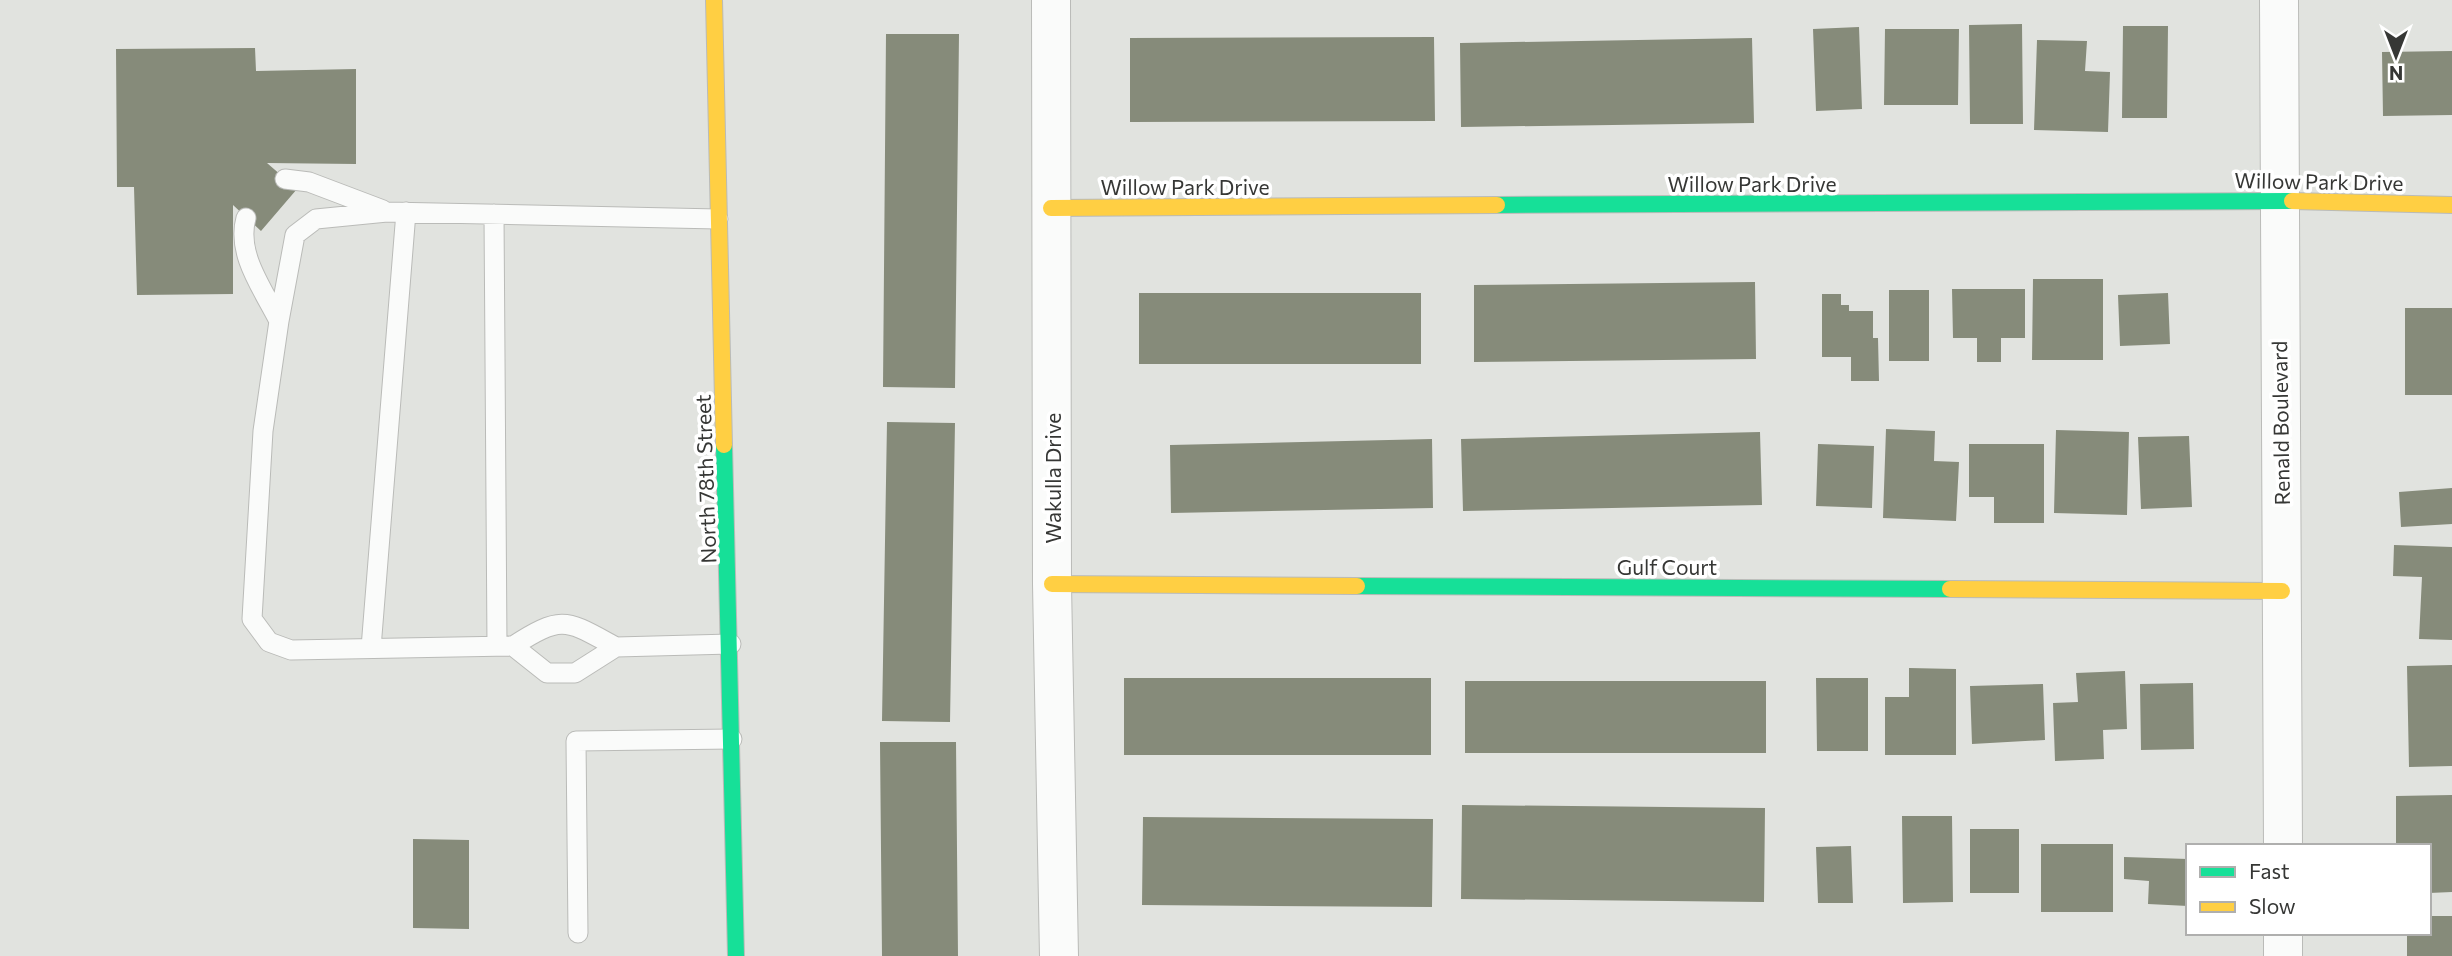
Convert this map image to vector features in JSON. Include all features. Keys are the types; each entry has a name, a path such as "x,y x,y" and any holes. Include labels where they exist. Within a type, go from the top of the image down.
{"street":[{"name":"North 78th Street","path":"714,0 731,644 736,956"},
{"name":"Wakulla Drive","path":"1051,0 1052,584 1059,956"},
{"name":"Renald Boulevard","path":"2279,0 2283,844"},
{"name":"Willow Park Drive","path":"1051,208 2278,201 2452,205"},
{"name":"Gulf Court","path":"1052,584 2282,591"},
{"path":"2283,935 2283,956"}],"lane":[{"path":"285,179 309,182 397,212"},
{"path":"718,219 397,212 316,219 295,235 279,321 264,431 252,620 269,642 291,650 505,646 546,625 575,625 616,647 731,644"},
{"path":"371,648 397,212"},
{"path":"494,214 505,646"},
{"path":"246,218 242,233 245,255 279,321"},
{"path":"505,646 547,673 575,673 616,647"},
{"path":"578,933 576,741 733,739"}],"building":[{"path":"2022,24 2023,124 1970,124 1969,25"},
{"path":"2123,26 2168,26 2167,118 2122,118"},
{"path":"1859,27 1862,109 1816,111 1813,29"},
{"path":"1885,29 1959,29 1958,105 1884,105"},
{"path":"886,34 959,34 955,388 883,387"},
{"path":"1434,37 1435,121 1130,122 1130,38"},
{"path":"1752,38 1754,123 1461,127 1460,43"},
{"path":"2037,40 2087,41 2085,71 2110,72 2108,132 2034,130"},
{"path":"255,48 256,71 356,69 356,164 267,163 297,189 261,231 233,205 233,294 137,295 134,187 117,187 116,49"},
{"path":"2452,51 2452,115 2383,116 2382,52"},
{"path":"2033,279 2103,279 2103,360 2032,360"},
{"path":"1755,282 1756,359 1474,362 1474,285"},
{"path":"1952,289 2025,289 2025,338 2001,338 2001,362 1977,362 1977,338 1953,338"},
{"path":"1889,290 1929,290 1929,361 1889,361"},
{"path":"1139,293 1421,293 1421,364 1139,364"},
{"path":"2168,293 2170,344 2120,346 2118,295"},
{"path":"1822,294 1841,294 1841,305 1849,305 1849,311 1873,311 1873,338 1878,338 1879,381 1851,381 1851,357 1822,357"},
{"path":"2405,308 2452,308 2452,395 2405,395"},
{"path":"887,422 955,423 950,722 882,721"},
{"path":"1886,429 1935,431 1934,461 1959,462 1956,521 1883,518"},
{"path":"2056,430 2129,432 2127,515 2054,513"},
{"path":"1760,432 1762,505 1463,511 1461,439"},
{"path":"2189,436 2192,507 2141,509 2138,437"},
{"path":"1432,439 1433,508 1171,513 1170,445"},
{"path":"1818,444 1874,446 1872,508 1816,506"},
{"path":"1969,444 2044,444 2044,523 1994,523 1994,497 1969,497"},
{"path":"2452,488 2452,524 2401,527 2399,492"},
{"path":"2394,545 2452,547 2452,640 2419,639 2422,577 2393,576"},
{"path":"2452,665 2452,766 2409,767 2407,666"},
{"path":"1909,668 1956,669 1956,755 1885,755 1885,697 1909,697"},
{"path":"2125,671 2127,729 2103,730 2104,759 2055,761 2053,703 2078,702 2076,673"},
{"path":"1124,678 1431,678 1431,755 1124,755"},
{"path":"1816,678 1868,678 1868,751 1817,751"},
{"path":"1465,681 1766,681 1766,753 1465,753"},
{"path":"2193,683 2194,749 2141,750 2140,684"},
{"path":"2043,684 2045,740 1972,744 1970,686"},
{"path":"880,742 956,742 958,956 882,956"},
{"path":"2452,795 2452,892 2431,893 2431,844 2396,844 2396,796"},
{"path":"1462,805 1765,808 1764,902 1461,899"},
{"path":"1902,816 1952,816 1953,902 1903,903"},
{"path":"1143,817 1433,819 1432,907 1142,905"},
{"path":"1970,829 2019,829 2019,893 1970,893"},
{"path":"413,839 469,840 469,929 413,928"},
{"path":"2041,844 2113,844 2113,912 2041,912"},
{"path":"1851,846 1853,903 1818,903 1816,847"},
{"path":"2124,857 2186,859 2186,906 2148,904 2149,881 2124,879"},
{"path":"2431,916 2452,916 2452,956 2407,956 2407,935 2431,935"}],"traffic: fast":[{"path":"1497,205 2292,201"},
{"path":"724,445 736,956"},
{"path":"1357,586 1950,589"}],"traffic: slow":[{"path":"714,0 724,445"},
{"path":"2292,201 2452,205"},
{"path":"1051,208 1497,205"},
{"path":"1052,584 1357,586"},
{"path":"1950,589 2282,591"}]}
